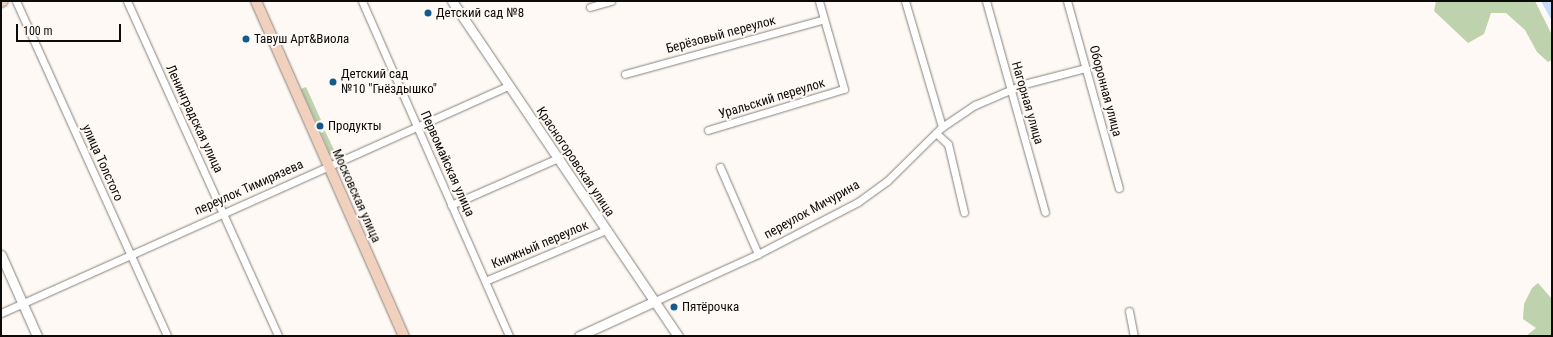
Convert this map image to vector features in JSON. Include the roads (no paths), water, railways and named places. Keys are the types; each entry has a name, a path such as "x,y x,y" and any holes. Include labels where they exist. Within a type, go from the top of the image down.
{"main road":[{"name":"Московская улица","path":"256,1 404,336"}],"street":[{"name":"улица Толстого","path":"16,1 166,336"},
{"name":"Ленинградская улица","path":"127,1 224,212 278,336"},
{"name":"Первомайская улица","path":"362,1 509,336"},
{"name":"Красногоровская улица","path":"452,1 678,336"},
{"path":"590,7 611,1"},
{"path":"819,1 824,19"},
{"path":"905,1 939,130 948,144 964,212"},
{"name":"Нагорная улица","path":"986,1 1045,212"},
{"name":"Оборонная улица","path":"1068,1 1119,188"},
{"name":"Берёзовый переулок","path":"625,74 824,19"},
{"name":"Уральский переулок","path":"708,130 844,90 824,19"},
{"name":"переулок Мичурина","path":"579,336 758,254 858,202 887,181 939,130 975,105 1011,89 1086,68"},
{"name":"переулок Тимирязева","path":"1,312 508,86"},
{"path":"451,205 558,158"},
{"path":"720,168 758,254"},
{"name":"Книжный переулок","path":"484,281 606,230"},
{"path":"1,255 37,336"},
{"path":"1129,311 1134,336"}],"water":[{"path":"1541,1 1552,1 1552,21"}],"place":[{"name":"Детский сад №8","path":"428,13"},
{"name":"Тавуш Арт&Виола","path":"246,39"},
{"name":"Детский сад №10 \"Гнёздышко\"","path":"333,82"},
{"name":"Продукты","path":"320,126"},
{"name":"Пятёрочка","path":"674,307"}]}
